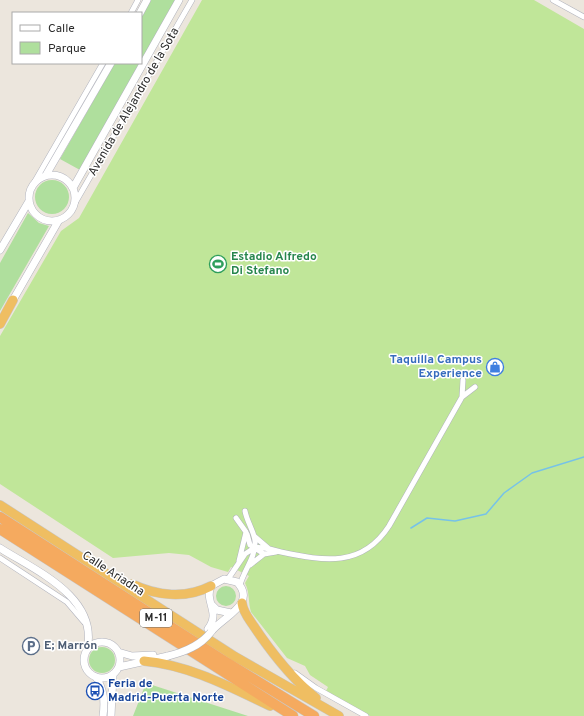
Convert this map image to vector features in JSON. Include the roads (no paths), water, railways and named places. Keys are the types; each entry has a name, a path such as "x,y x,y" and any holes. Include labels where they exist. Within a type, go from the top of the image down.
{"highway":[{"path":"0,319 13,300"},
{"path":"0,324 13,300"},
{"path":"1,505 234,656 339,716"},
{"name":"Calle Ariadna","path":"0,517 221,659 314,716"},
{"name":"Calle Ariadna","path":"0,529 293,716"},
{"path":"101,569 142,589 165,594 191,594 212,586"},
{"path":"242,604 250,620 266,644 296,680 339,716"},
{"path":"144,661 170,664 186,669 293,716"}],"street":[{"path":"132,12 138,0"},
{"path":"141,12 147,0"},
{"name":"Avenida de Alejandro de la Sota","path":"73,188 179,0"},
{"name":"Avenida de Alejandro de la Sota","path":"75,203 192,0"},
{"path":"553,0 584,18"},
{"path":"46,175 62,177 73,188 75,203 69,214 58,220 50,221 41,218 34,213 29,201 29,192 102,64"},
{"path":"35,182 46,175 111,64"},
{"path":"0,250 29,201"},
{"path":"13,300 58,220"},
{"path":"462,398 463,380"},
{"path":"228,579 246,554 254,548 268,548 281,552 327,560 343,559 360,554 372,546 389,526 462,398 475,387"},
{"path":"264,554 250,545 246,532 236,518 243,520 245,511 248,524 254,535 268,548"},
{"path":"236,568 246,532"},
{"path":"240,585 254,553 254,535"},
{"path":"0,548 65,591 82,612 88,625 89,635 87,650 84,658 85,666 90,673 96,677 105,678 113,675 119,667 120,657 118,652 111,644 106,642 96,643 87,650"},
{"path":"247,569 256,559 264,554 281,552"},
{"path":"0,558 67,602 82,618 89,635"},
{"path":"118,652 138,656 168,654 183,652 196,646 209,631 242,604 243,592 240,585 228,579 220,580 212,586 209,598 212,605 213,619 209,631"},
{"path":"212,605 218,610 231,613"},
{"path":"250,620 266,642 296,674 316,688 366,716"},
{"path":"119,667 168,654"},
{"path":"111,716 113,675"},
{"path":"96,677 103,690 103,716"}],"waterway":[{"path":"411,528 427,518 455,521 486,514 504,493 532,473 584,457"}],"place":[{"name":"Estadio Alfredo Di Stefano","path":"218,264"},
{"name":"Taquilla Campus Experience","path":"495,367"},
{"name":"E; Marrón","path":"31,646"},
{"name":"Feria de Madrid-Puerta Norte","path":"95,691"}]}
